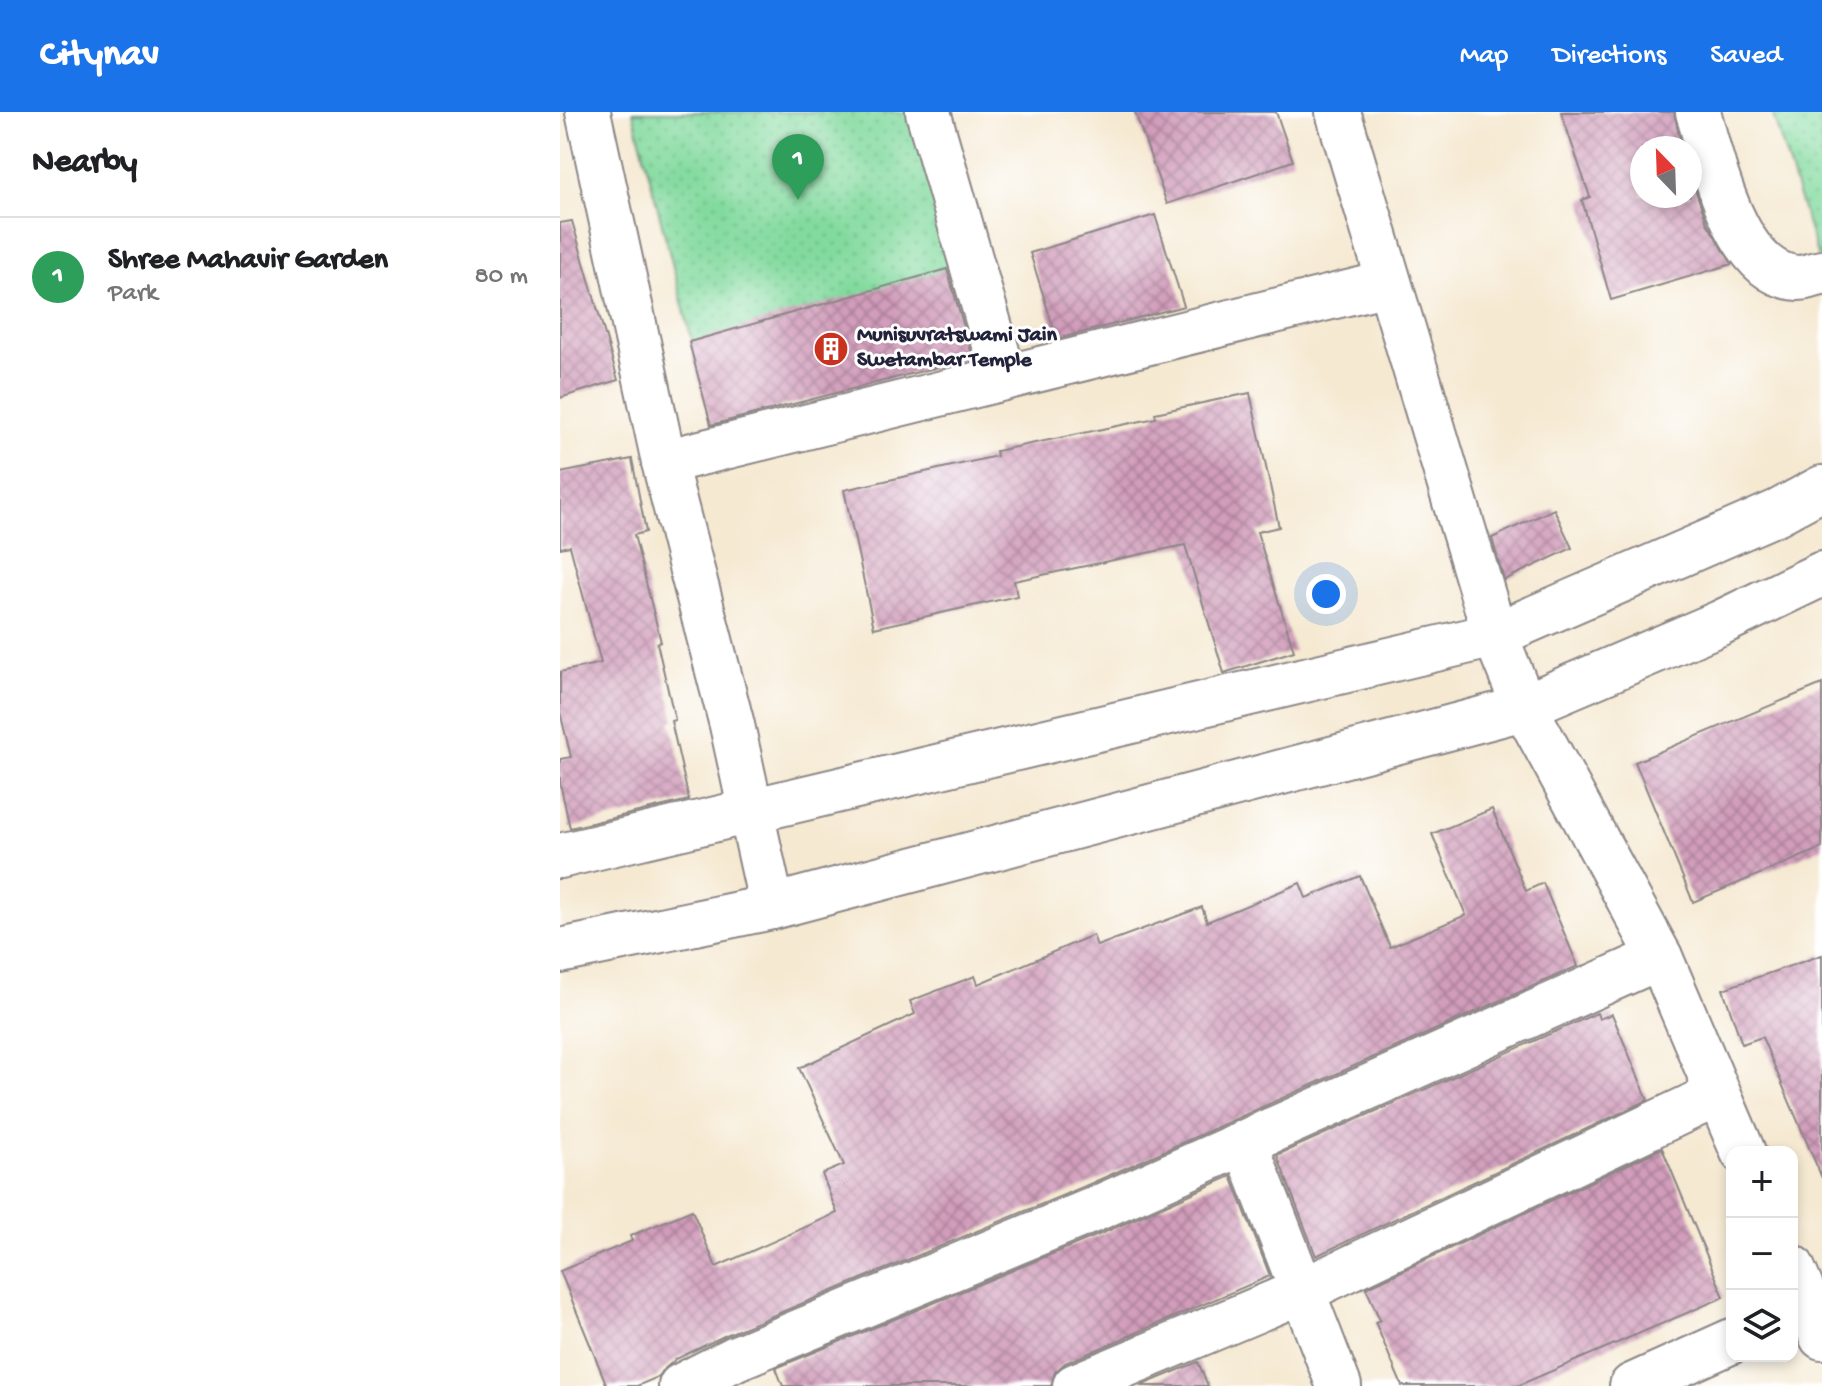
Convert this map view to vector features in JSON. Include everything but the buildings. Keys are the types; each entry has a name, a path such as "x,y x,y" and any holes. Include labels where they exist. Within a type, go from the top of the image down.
{"street":[{"path":"588,112 664,462 732,725 772,907"},
{"path":"928,112 1004,376"},
{"path":"1338,112 1495,635 1524,706 1660,957 1740,1146"},
{"path":"1698,112 1727,208 1748,248 1771,268 1797,278 1822,273"},
{"path":"664,462 1388,283"},
{"path":"560,856 1495,635 1778,512 1822,488"},
{"path":"560,951 772,907 1524,706 1720,623 1822,574"},
{"path":"681,1386 742,1372 1079,1216 1660,957"},
{"path":"1075,1386 1302,1291 1718,1094"},
{"path":"1245,1143 1339,1386"},
{"path":"1798,1287 1808,1320"},
{"path":"1632,1386 1726,1344"}],"green space":[{"path":"633,112 917,112 962,287 696,356"},
{"path":"1772,112 1822,112 1822,270"}],"place":[{"name":"Shree Mahavir Garden","path":"798,200"},
{"name":"Munisuvratswami Jain Swetambar Temple","path":"831,349"}]}
